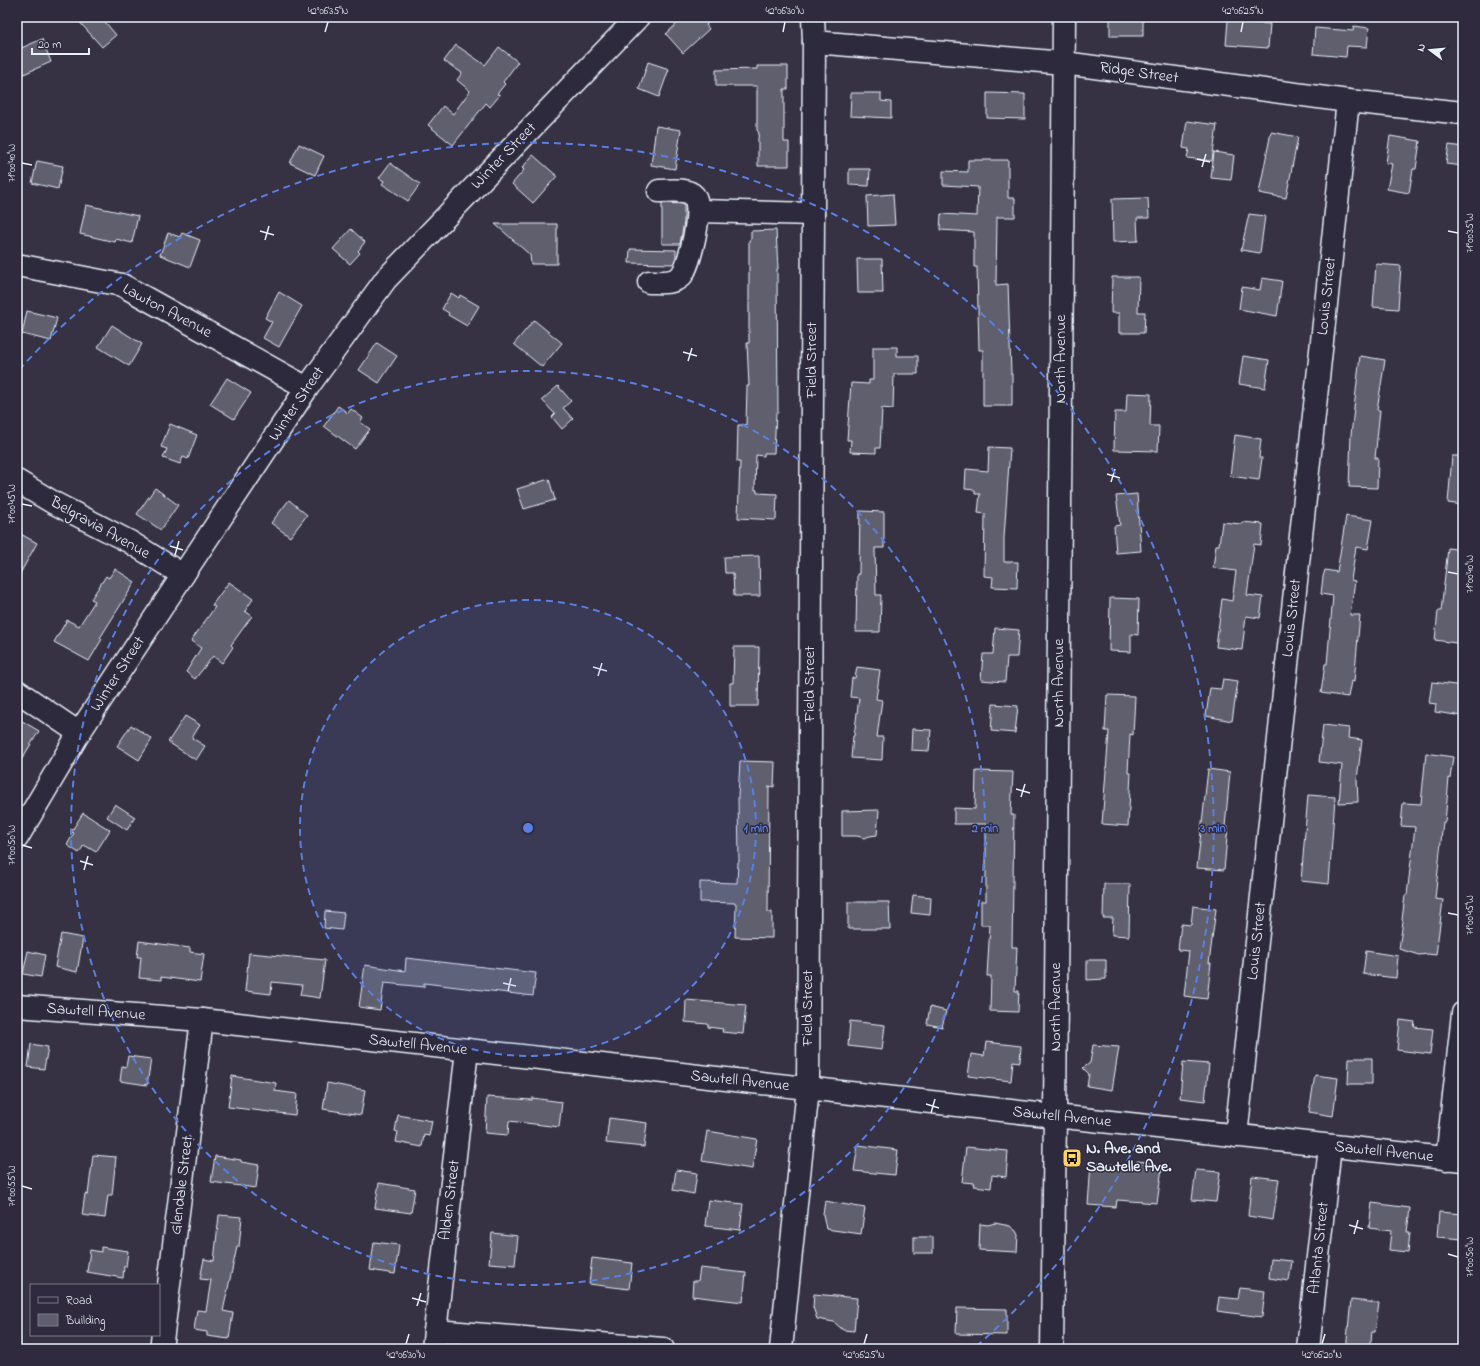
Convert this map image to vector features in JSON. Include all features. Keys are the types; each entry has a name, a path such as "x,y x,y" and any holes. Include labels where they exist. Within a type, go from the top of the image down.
{"street":[{"name":"Winter Street","path":"17,838 80,733 183,575 307,388 386,279 638,17"},
{"name":"Field Street","path":"781,1349 808,1088 813,17"},
{"name":"North Avenue","path":"1052,1349 1064,17"},
{"name":"Ridge Street","path":"814,42 1064,63 1348,101 1463,113"},
{"name":"Louis Street","path":"1236,1136 1348,101"},
{"path":"649,282 672,282 681,276 686,268 695,237 698,211 698,203 692,194 686,192 659,191"},
{"path":"698,211 813,214"},
{"name":"Lawton Avenue","path":"17,265 122,285 307,388"},
{"name":"Belgravia Avenue","path":"17,481 54,503 130,542 183,575"},
{"path":"17,691 80,733"},
{"name":"Sawtell Avenue","path":"17,1006 202,1020 1455,1160"},
{"path":"1455,1160 1463,1013"},
{"name":"Glendale Street","path":"161,1349 202,1020"},
{"name":"Alden Street","path":"434,1340 467,1050"},
{"name":"Atlanta Street","path":"1308,1349 1330,1146"},
{"path":"434,1340 663,1349"}],"building":[{"path":"75,17 101,17 116,35 102,47"},
{"path":"684,17 715,17 706,25 709,29 683,53 666,34"},
{"path":"1110,17 1143,17 1143,36 1110,36"},
{"path":"1228,20 1270,24 1268,48 1226,45"},
{"path":"1354,26 1369,28 1367,47 1347,46 1346,57 1313,54 1315,28 1353,31"},
{"path":"42,39 51,62 17,77 17,50"},
{"path":"456,45 485,65 499,47 518,62 503,82 505,84 497,94 500,95 490,107 486,103 453,145 428,125 443,106 453,114 470,91 457,80 462,73 444,61"},
{"path":"648,62 669,69 659,97 639,89"},
{"path":"757,66 788,66 788,89 784,89 784,142 789,142 789,166 758,166 759,133 757,130 757,86 716,86 716,70 757,69"},
{"path":"851,93 881,93 881,101 891,102 891,118 850,116"},
{"path":"987,93 1025,94 1025,119 987,118"},
{"path":"1187,121 1217,125 1212,161 1187,158 1189,149 1183,148"},
{"path":"656,126 681,130 675,169 651,165"},
{"path":"1271,132 1298,137 1286,198 1259,193"},
{"path":"1390,136 1420,141 1416,169 1413,169 1409,193 1387,189 1392,164 1386,163"},
{"path":"299,144 324,156 315,175 290,163"},
{"path":"1449,145 1463,147 1463,166 1446,164"},
{"path":"1214,152 1234,155 1231,180 1211,178"},
{"path":"533,155 557,176 533,203 512,184 524,170 522,168"},
{"path":"968,160 1008,160 1008,198 1015,198 1015,217 997,217 996,285 1008,284 1012,406 983,406 983,350 979,350 977,267 974,267 974,232 940,230 941,214 977,216 978,187 943,185 943,171 968,172"},
{"path":"37,161 63,166 58,189 32,183"},
{"path":"390,163 420,184 408,201 382,184 384,181 379,178"},
{"path":"849,169 870,169 869,186 849,185"},
{"path":"893,194 895,225 868,226 867,196"},
{"path":"1148,198 1149,218 1137,218 1138,241 1113,242 1112,199"},
{"path":"662,203 684,204 684,222 680,244 662,244"},
{"path":"86,205 138,216 132,243 116,239 115,242 80,234"},
{"path":"1249,214 1265,216 1260,253 1241,250"},
{"path":"495,224 557,224 557,264 531,264 530,255"},
{"path":"351,229 365,242 358,251 360,253 350,264 333,249"},
{"path":"776,230 778,269 778,413 776,413 774,453 764,453 764,456 756,455 755,490 757,490 757,493 777,494 776,520 738,518 740,462 737,462 738,425 746,425 747,386 749,386 747,343 749,343 749,240 751,239 751,231"},
{"path":"168,233 180,237 182,233 200,240 190,267 160,255"},
{"path":"630,249 676,250 676,257 673,264 629,263"},
{"path":"857,259 882,259 883,293 858,293"},
{"path":"1376,264 1401,266 1398,309 1373,307"},
{"path":"1112,277 1139,277 1138,312 1145,312 1144,333 1119,333 1119,313 1111,313"},
{"path":"1262,278 1282,281 1277,316 1239,309 1242,287 1260,290"},
{"path":"279,292 302,306 279,347 263,338 272,322 265,318"},
{"path":"451,293 459,298 460,295 479,306 467,326 448,315 449,313 442,309"},
{"path":"27,311 57,318 51,341 22,334"},
{"path":"534,320 562,343 542,367 514,344"},
{"path":"112,325 142,344 129,366 98,347"},
{"path":"377,343 397,356 379,383 359,370"},
{"path":"873,347 897,347 897,356 918,356 918,374 894,374 893,409 882,408 880,448 876,448 876,453 850,452 851,440 847,440 851,383 869,384 869,380 873,380"},
{"path":"1243,356 1269,360 1265,388 1239,384"},
{"path":"1360,356 1385,360 1377,410 1380,410 1375,458 1378,458 1377,488 1349,487 1351,435"},
{"path":"227,378 251,393 234,419 210,404"},
{"path":"558,386 571,401 563,408 573,419 562,429 552,417 555,414 542,400"},
{"path":"1127,393 1151,394 1150,426 1159,426 1158,451 1114,450 1115,412 1126,412"},
{"path":"338,406 348,413 351,409 363,418 360,422 370,429 355,449 324,426"},
{"path":"170,424 197,435 188,459 183,457 180,464 163,458 167,449 161,447"},
{"path":"1235,435 1261,439 1259,458 1262,458 1259,480 1230,476"},
{"path":"989,447 1010,448 1004,538 1004,562 1018,562 1017,588 992,587 993,577 984,576 985,514 978,513 980,494 975,494 975,490 965,489 966,469 988,471"},
{"path":"1452,456 1463,456 1463,505 1448,503"},
{"path":"549,479 555,500 524,509 517,489"},
{"path":"155,488 178,505 161,530 137,514"},
{"path":"1137,494 1141,551 1116,553 1114,526 1120,525 1116,496"},
{"path":"289,500 307,515 290,537 271,523"},
{"path":"860,511 884,512 884,548 875,548 876,595 881,595 880,632 856,632"},
{"path":"1346,516 1373,520 1368,549 1356,547 1351,580 1355,581 1350,615 1360,615 1354,682 1351,681 1348,697 1321,693 1325,664 1327,664 1333,596 1321,594 1323,577 1325,570 1337,572"},
{"path":"1222,522 1263,524 1261,545 1254,544 1247,595 1263,597 1260,618 1246,616 1242,650 1216,647 1222,599 1232,601 1236,571 1213,568 1216,545 1219,545"},
{"path":"17,532 37,543 17,579"},
{"path":"1448,548 1463,550 1463,644 1435,640 1438,611 1441,611"},
{"path":"759,556 760,596 734,596 733,573 725,573 724,557"},
{"path":"115,569 135,582 100,638 102,639 89,661 54,642 67,620 79,626 95,601 91,599 106,576 109,578"},
{"path":"229,582 253,599 245,611 252,616 231,645 233,647 222,663 213,656 195,679 186,672 201,648 191,641 215,607 212,605"},
{"path":"1110,598 1139,599 1138,635 1131,634 1131,652 1109,651"},
{"path":"995,628 1019,630 1017,657 1007,657 1005,682 981,680 983,654 993,654"},
{"path":"734,647 759,647 758,706 730,706 730,683 733,683"},
{"path":"857,667 880,670 876,699 882,700 877,737 883,737 882,760 851,758 859,698 850,697 852,678 855,678"},
{"path":"1223,679 1238,681 1232,721 1206,716 1210,688 1221,689"},
{"path":"1432,682 1463,686 1463,716 1435,712 1436,704 1429,703"},
{"path":"1107,695 1135,696 1133,735 1130,734 1128,773 1131,773 1128,826 1102,824 1109,731 1105,731"},
{"path":"993,704 1018,706 1015,733 991,731"},
{"path":"185,716 200,725 192,738 205,746 196,760 168,742"},
{"path":"17,718 39,731 17,767"},
{"path":"131,725 152,739 139,760 117,746"},
{"path":"1323,725 1349,728 1348,738 1362,740 1357,779 1358,802 1339,803 1342,765 1319,762"},
{"path":"912,729 931,730 929,751 911,750"},
{"path":"1426,753 1453,757 1450,779 1449,778 1445,822 1443,822 1435,899 1443,900 1436,955 1419,955 1399,949 1415,827 1401,826 1403,803 1421,804"},
{"path":"740,761 775,762 774,787 769,786 768,912 772,912 772,938 735,937 736,903 700,902 700,882 737,883 739,862 738,797"},
{"path":"1208,769 1230,772 1225,827 1228,827 1224,870 1197,868"},
{"path":"976,771 1013,772 1011,815 1014,815 1012,947 1017,947 1015,991 1019,991 1018,1012 990,1011 991,976 987,976 990,925 981,925 981,901 986,901 986,824 954,824 954,808 975,809"},
{"path":"1308,795 1335,797 1329,884 1301,881"},
{"path":"115,804 135,817 127,830 107,817"},
{"path":"879,810 877,835 864,838 857,836 842,836 842,811"},
{"path":"83,813 110,830 96,852 84,845 79,853 67,845 74,833 71,832"},
{"path":"1104,884 1130,884 1129,936 1112,935 1113,918 1103,918"},
{"path":"913,895 931,897 930,915 911,913"},
{"path":"848,902 889,902 890,929 848,929"},
{"path":"1193,906 1216,909 1209,963 1211,963 1207,999 1184,996 1189,951 1178,950 1181,924 1191,925"},
{"path":"325,911 344,913 342,930 324,928"},
{"path":"61,934 83,938 77,972 55,967"},
{"path":"139,941 190,948 190,952 204,954 200,982 161,977 161,980 139,978 141,957 137,957"},
{"path":"28,951 45,955 41,977 23,974"},
{"path":"1366,951 1398,956 1396,978 1363,974"},
{"path":"249,953 325,960 320,998 300,995 302,985 272,982 271,994 245,991"},
{"path":"406,958 536,973 533,996 424,983 424,987 384,983 380,1010 359,1007 365,965 405,971"},
{"path":"1087,960 1106,960 1106,979 1087,980"},
{"path":"686,1000 746,1005 743,1034 722,1032 723,1029 708,1027 708,1024 685,1022"},
{"path":"930,1007 946,1011 942,1027 927,1024"},
{"path":"1400,1020 1415,1022 1414,1027 1433,1029 1430,1054 1397,1050"},
{"path":"850,1021 885,1025 882,1050 848,1046"},
{"path":"986,1042 1021,1046 1020,1062 1013,1061 1011,1081 968,1076 971,1054 984,1056"},
{"path":"31,1044 48,1047 44,1069 28,1067"},
{"path":"1093,1045 1119,1047 1112,1090 1087,1086 1089,1074 1083,1068 1090,1063"},
{"path":"128,1056 151,1059 147,1085 120,1081 122,1066 126,1067"},
{"path":"1349,1058 1372,1058 1372,1084 1348,1084"},
{"path":"1183,1062 1209,1064 1205,1101 1180,1098"},
{"path":"1315,1075 1338,1078 1333,1116 1309,1112"},
{"path":"232,1076 276,1083 275,1091 297,1094 295,1115 228,1107"},
{"path":"327,1083 365,1090 361,1115 323,1109"},
{"path":"487,1097 532,1100 532,1098 562,1102 559,1127 509,1121 508,1135 485,1133"},
{"path":"398,1115 432,1121 429,1136 424,1135 422,1147 396,1142 398,1132 395,1131"},
{"path":"609,1118 647,1123 644,1147 606,1143"},
{"path":"707,1131 757,1139 752,1169 702,1161"},
{"path":"858,1145 898,1150 895,1175 854,1171"},
{"path":"966,1147 1008,1151 1006,1177 992,1175 991,1188 974,1186 975,1183 962,1182"},
{"path":"93,1155 116,1157 112,1195 108,1195 105,1218 82,1215 85,1194 88,1195"},
{"path":"215,1156 241,1160 241,1162 259,1165 256,1188 211,1182"},
{"path":"1137,1161 1146,1162 1162,1168 1157,1203 1117,1200 1116,1207 1088,1205 1091,1163 1136,1167"},
{"path":"676,1170 697,1173 694,1194 673,1190"},
{"path":"1196,1170 1220,1172 1216,1202 1192,1200"},
{"path":"1252,1176 1279,1179 1273,1220 1248,1216"},
{"path":"379,1183 415,1189 411,1213 375,1208"},
{"path":"708,1200 743,1204 740,1230 705,1226"},
{"path":"825,1201 865,1208 861,1234 826,1229 823,1214"},
{"path":"1372,1203 1410,1208 1407,1232 1410,1232 1408,1252 1389,1250 1391,1231 1369,1228"},
{"path":"1439,1212 1463,1214 1463,1239 1437,1237"},
{"path":"219,1215 242,1217 239,1247 237,1247 223,1311 233,1313 229,1339 207,1336 207,1332 194,1330 197,1310 206,1311 211,1280 200,1279 204,1259 214,1261"},
{"path":"995,1223 1010,1226 1016,1231 1018,1235 1017,1252 979,1250 980,1224 988,1225"},
{"path":"492,1233 518,1236 515,1265 489,1263"},
{"path":"914,1237 933,1237 933,1253 914,1253"},
{"path":"374,1242 399,1245 395,1274 370,1270"},
{"path":"101,1247 128,1251 126,1267 124,1266 123,1278 87,1272 90,1250 101,1252"},
{"path":"592,1258 632,1263 629,1289 589,1284"},
{"path":"1271,1259 1292,1261 1289,1281 1269,1278"},
{"path":"700,1268 746,1273 743,1302 692,1296 693,1281 698,1281"},
{"path":"1240,1288 1265,1291 1262,1317 1217,1311 1219,1297 1238,1299"},
{"path":"814,1294 857,1298 854,1331 843,1330 834,1322 817,1319 813,1307"},
{"path":"1351,1300 1379,1303 1375,1332 1372,1332 1370,1349 1346,1349"},
{"path":"957,1308 1007,1309 1007,1335 956,1334"}],"place":[{"name":"N. Ave. and Sawtelle Ave.","path":"1072,1158"}]}
